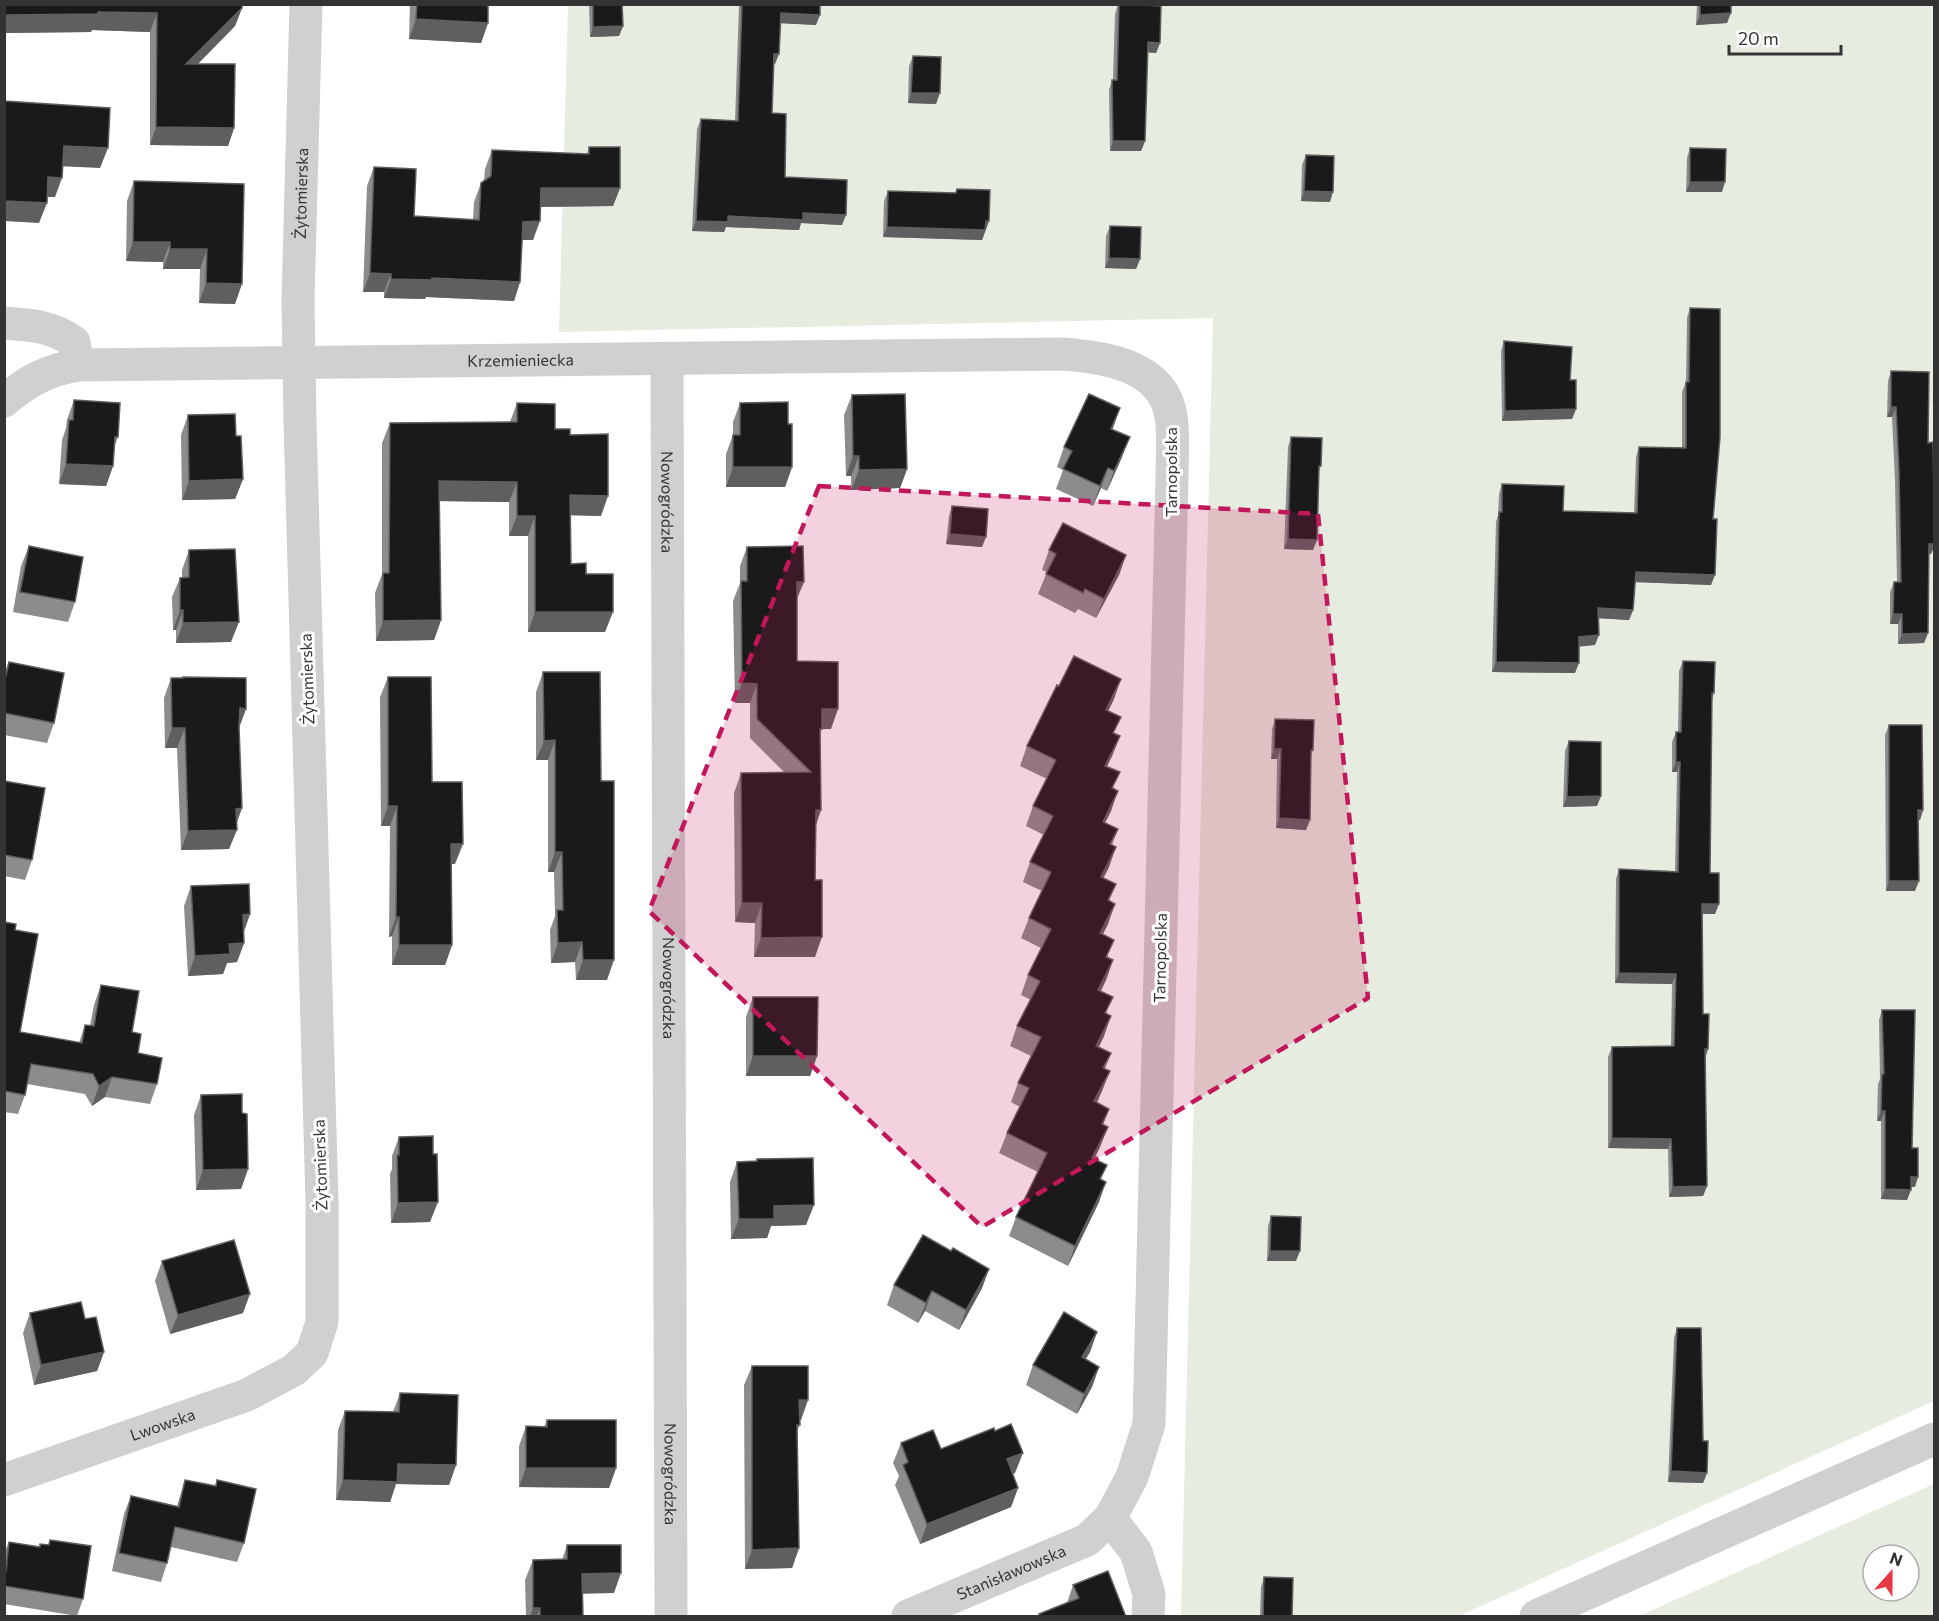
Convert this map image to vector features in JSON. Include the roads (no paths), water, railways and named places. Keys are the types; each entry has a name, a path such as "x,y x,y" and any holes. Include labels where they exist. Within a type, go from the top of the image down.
{"street":[{"name":"Żytomierska","path":"306,4 298,300 322,1202 322,1322 312,1353"},
{"path":"4,323 41,325 62,333 74,342 78,365"},
{"name":"Krzemieniecka","path":"4,401 38,376 58,368 78,365 1062,354"},
{"name":"Tarnopolska","path":"1062,354 1095,356 1137,371 1153,382 1166,398 1171,416 1172,477 1149,1424 1132,1477 1110,1518"},
{"name":"Nowogródzka","path":"667,360 671,1617"},
{"name":"Lwowska","path":"4,1480 247,1395 294,1370 312,1353"},
{"path":"1536,1617 1935,1439"},
{"path":"1110,1518 1136,1552 1149,1594 1148,1617"},
{"name":"Stanisławowska","path":"908,1617 1087,1540 1110,1518"}]}
